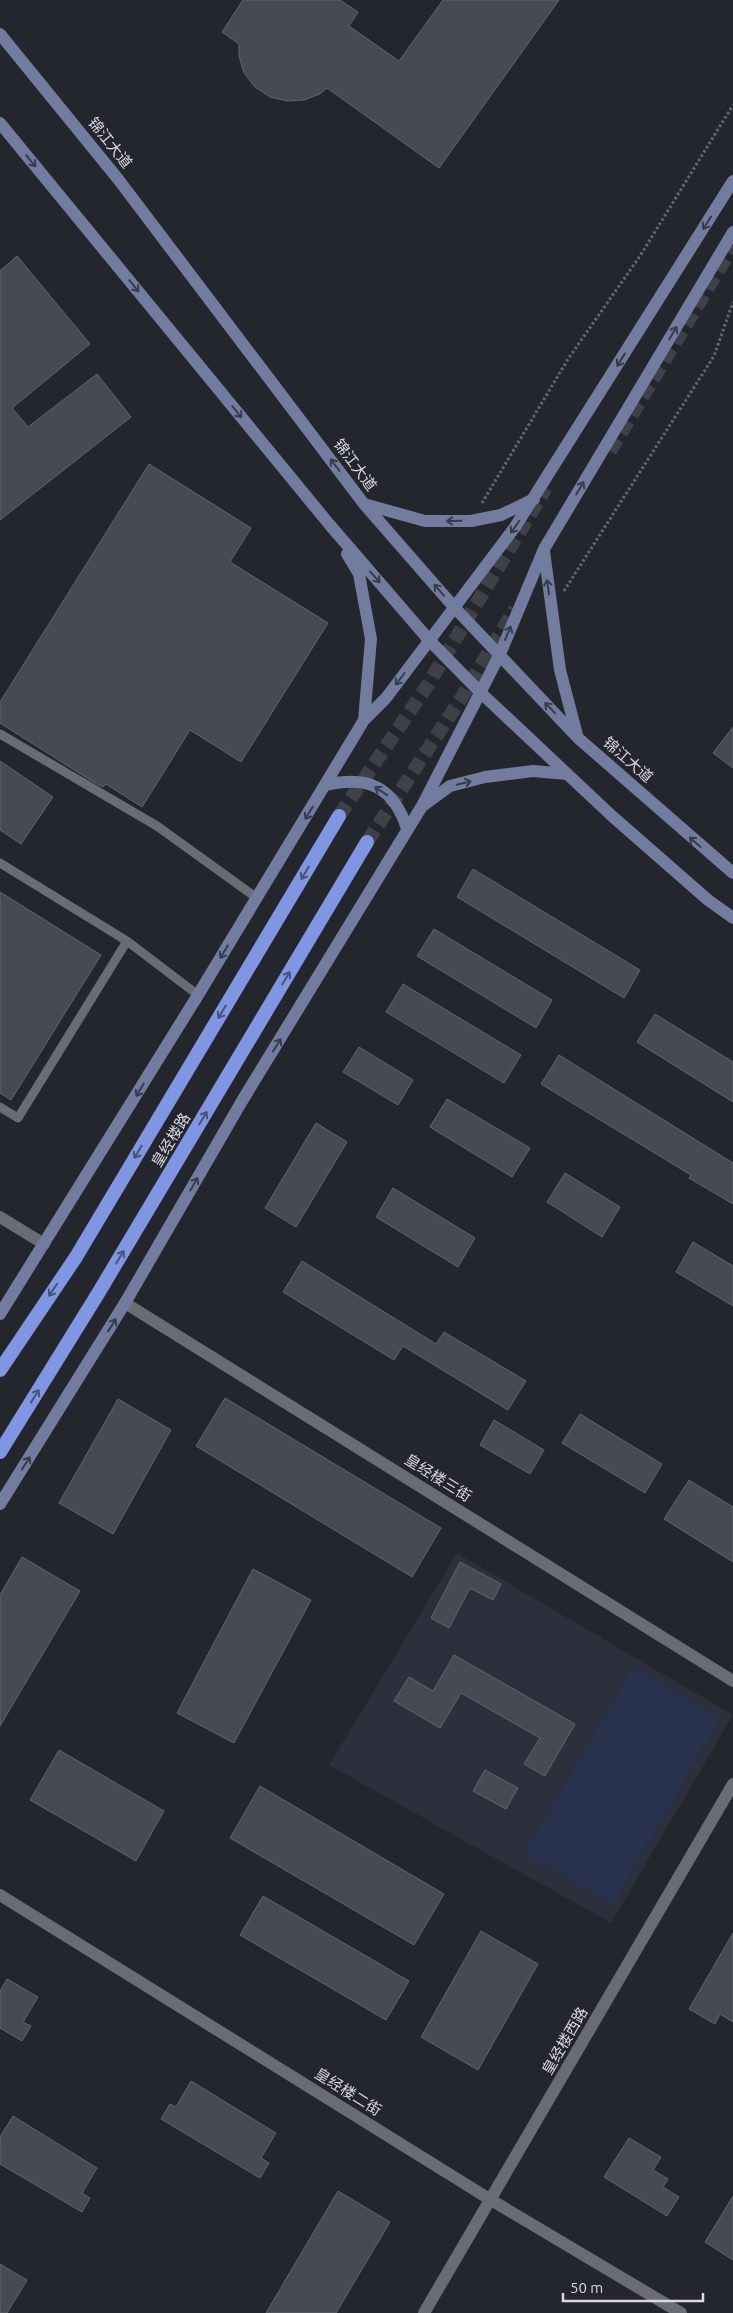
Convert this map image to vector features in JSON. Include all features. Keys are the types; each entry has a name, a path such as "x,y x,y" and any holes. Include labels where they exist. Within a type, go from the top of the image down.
{"highway":[{"name":"皇经楼路","path":"0,1370 76,1256 339,816"},
{"name":"皇经楼路","path":"0,1452 104,1284 367,842"}],"main road":[{"name":"锦江大道","path":"0,34 118,179 364,504 454,607 578,738 733,873"},
{"path":"0,123 329,524 429,640 481,693 567,774 708,900 733,918"},
{"path":"0,1314 198,995 364,720 386,698 534,499 733,182"},
{"path":"0,1504 125,1303 242,1101 354,921 406,829 422,806 500,654 544,549 733,232"},
{"path":"364,504 425,521 471,520 501,514 534,499"},
{"path":"329,524 359,574 371,639 364,720"},
{"path":"544,549 560,670 578,738"},
{"path":"422,806 450,786 485,778 533,771 567,774"},
{"path":"326,785 356,781 375,786 386,794 400,809 406,829"}],"street":[{"path":"0,1216 44,1244"},
{"name":"皇经楼三街","path":"125,1303 733,1681"},
{"name":"皇经楼西路","path":"424,2313 733,1784"},
{"name":"皇经楼二街","path":"0,1895 491,2200 681,2313"}],"lane":[{"path":"0,734 156,826 257,898"},
{"path":"0,863 127,940 198,995"},
{"path":"0,1107 18,1118 127,940"}],"path":[{"path":"471,520 568,359 640,256 733,105"},
{"path":"552,611 714,356 733,302"}],"shaded area":[{"path":"457,1553 733,1715 611,1923 329,1765"},
{"path":"633,1667 721,1718 613,1904 525,1853"}],"building":[{"path":"243,0 340,0 358,12 349,26 399,61 443,0 559,0 439,168 327,88 320,94 304,100 287,101 270,97 255,87 244,73 239,56 239,44 222,32"},
{"path":"17,256 90,344 12,408 28,427 97,374 131,417 0,520 0,271"},
{"path":"149,464 251,528 230,562 328,623 241,762 190,730 142,807 106,784 103,787 95,783 0,723 0,702"},
{"path":"733,727 733,768 713,753"},
{"path":"0,761 53,797 21,844 0,830"},
{"path":"473,869 640,970 624,998 457,897"},
{"path":"0,892 101,955 11,1100 0,1093"},
{"path":"434,929 552,1000 536,1028 417,956"},
{"path":"403,984 521,1055 504,1083 386,1012"},
{"path":"655,1014 733,1062 733,1102 637,1042"},
{"path":"359,1047 413,1080 398,1105 343,1072"},
{"path":"559,1055 733,1163 733,1204 689,1178 691,1175 541,1084"},
{"path":"447,1099 530,1148 512,1177 430,1127"},
{"path":"316,1123 347,1142 296,1227 265,1208"},
{"path":"565,1173 620,1207 602,1237 547,1202"},
{"path":"393,1188 475,1238 458,1267 376,1217"},
{"path":"693,1242 733,1266 733,1306 676,1272"},
{"path":"302,1261 436,1344 444,1332 526,1381 508,1410 403,1346 394,1360 283,1292"},
{"path":"225,1398 441,1528 412,1577 196,1446"},
{"path":"118,1399 171,1430 113,1534 59,1503"},
{"path":"580,1414 662,1464 645,1493 562,1443"},
{"path":"494,1420 544,1450 530,1474 480,1445"},
{"path":"689,1480 733,1507 733,1562 664,1519"},
{"path":"22,1557 80,1591 0,1726 0,1595"},
{"path":"460,1562 501,1584 493,1600 470,1588 449,1628 431,1618"},
{"path":"253,1569 311,1600 234,1743 177,1713"},
{"path":"454,1655 575,1724 545,1776 524,1764 540,1738 461,1693 440,1728 394,1701 409,1677 433,1691"},
{"path":"59,1750 164,1811 136,1861 30,1800"},
{"path":"485,1770 518,1788 506,1809 473,1791"},
{"path":"260,1786 444,1894 414,1945 230,1838"},
{"path":"263,1896 409,1981 386,2020 240,1935"},
{"path":"481,1931 538,1964 478,2070 421,2037"},
{"path":"733,1933 733,2022 720,2014 715,2024 689,2009"},
{"path":"7,1979 38,1997 23,2022 31,2026 22,2041 0,2028 0,1991"},
{"path":"191,2081 276,2133 261,2158 269,2163 260,2178 161,2119 170,2104 176,2107"},
{"path":"13,2116 97,2168 82,2193 90,2198 82,2212 0,2164 0,2137"},
{"path":"629,2138 661,2157 653,2170 668,2179 663,2187 679,2197 667,2216 604,2177"},
{"path":"338,2191 390,2222 336,2313 266,2313"},
{"path":"733,2196 733,2260 705,2242"},
{"path":"0,2264 27,2280 7,2313 0,2313"}],"tunnel":[{"path":"610,451 733,246"},
{"path":"339,816 427,686 546,488"},
{"path":"367,842 460,700 515,609"}]}
